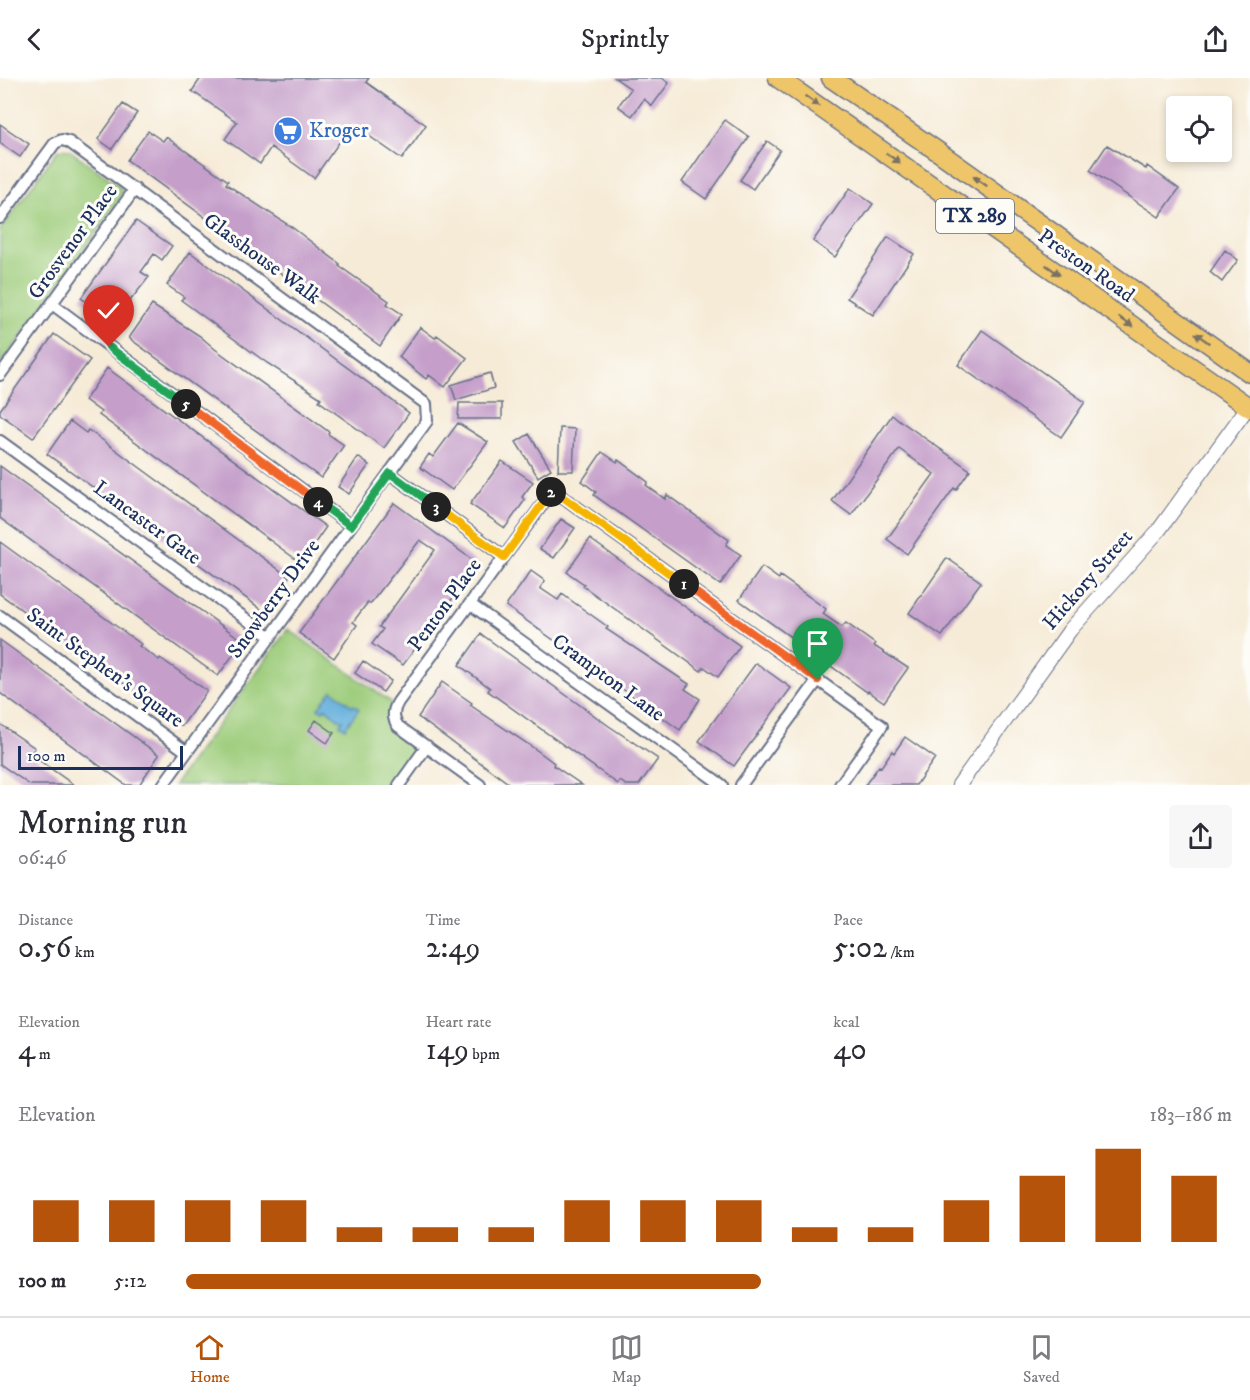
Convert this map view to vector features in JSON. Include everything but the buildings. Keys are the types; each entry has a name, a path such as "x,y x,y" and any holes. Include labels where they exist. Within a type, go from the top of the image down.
{"main road":[{"name":"Preston Road","path":"778,78 1249,406"},
{"name":"Preston Road","path":"831,78 1250,373"}],"street":[{"name":"Glasshouse Walk","path":"0,218 55,143 62,140 74,145 426,404"},
{"name":"Grosvenor Place","path":"0,375 135,189"},
{"path":"52,304 351,526"},
{"name":"Snowberry Drive","path":"164,785 428,421 426,404"},
{"name":"Hickory Street","path":"959,785 1070,630 1159,530 1249,406"},
{"name":"Lancaster Gate","path":"0,441 270,637"},
{"path":"390,473 504,557"},
{"name":"Penton Place","path":"427,746 398,726 394,716 397,704 553,490 818,680"},
{"name":"Crampton Lane","path":"470,604 722,785"},
{"name":"Saint Stephen's Square","path":"0,616 187,752"},
{"path":"741,785 818,680 882,726 840,785"},
{"path":"399,785 427,746 480,785"}],"green space":[{"path":"69,150 120,186 121,198 0,366 0,230 57,151"},
{"path":"288,629 391,702 389,720 412,742 414,753 391,785 174,785"}],"water":[{"path":"332,690 359,709 345,728 340,724 343,720 338,719 326,708 323,711 318,708"}],"place":[{"name":"Kroger","path":"288,131"}],"route":[{"path":"109,347 351,526 390,473 504,557 553,490 818,680"}]}
